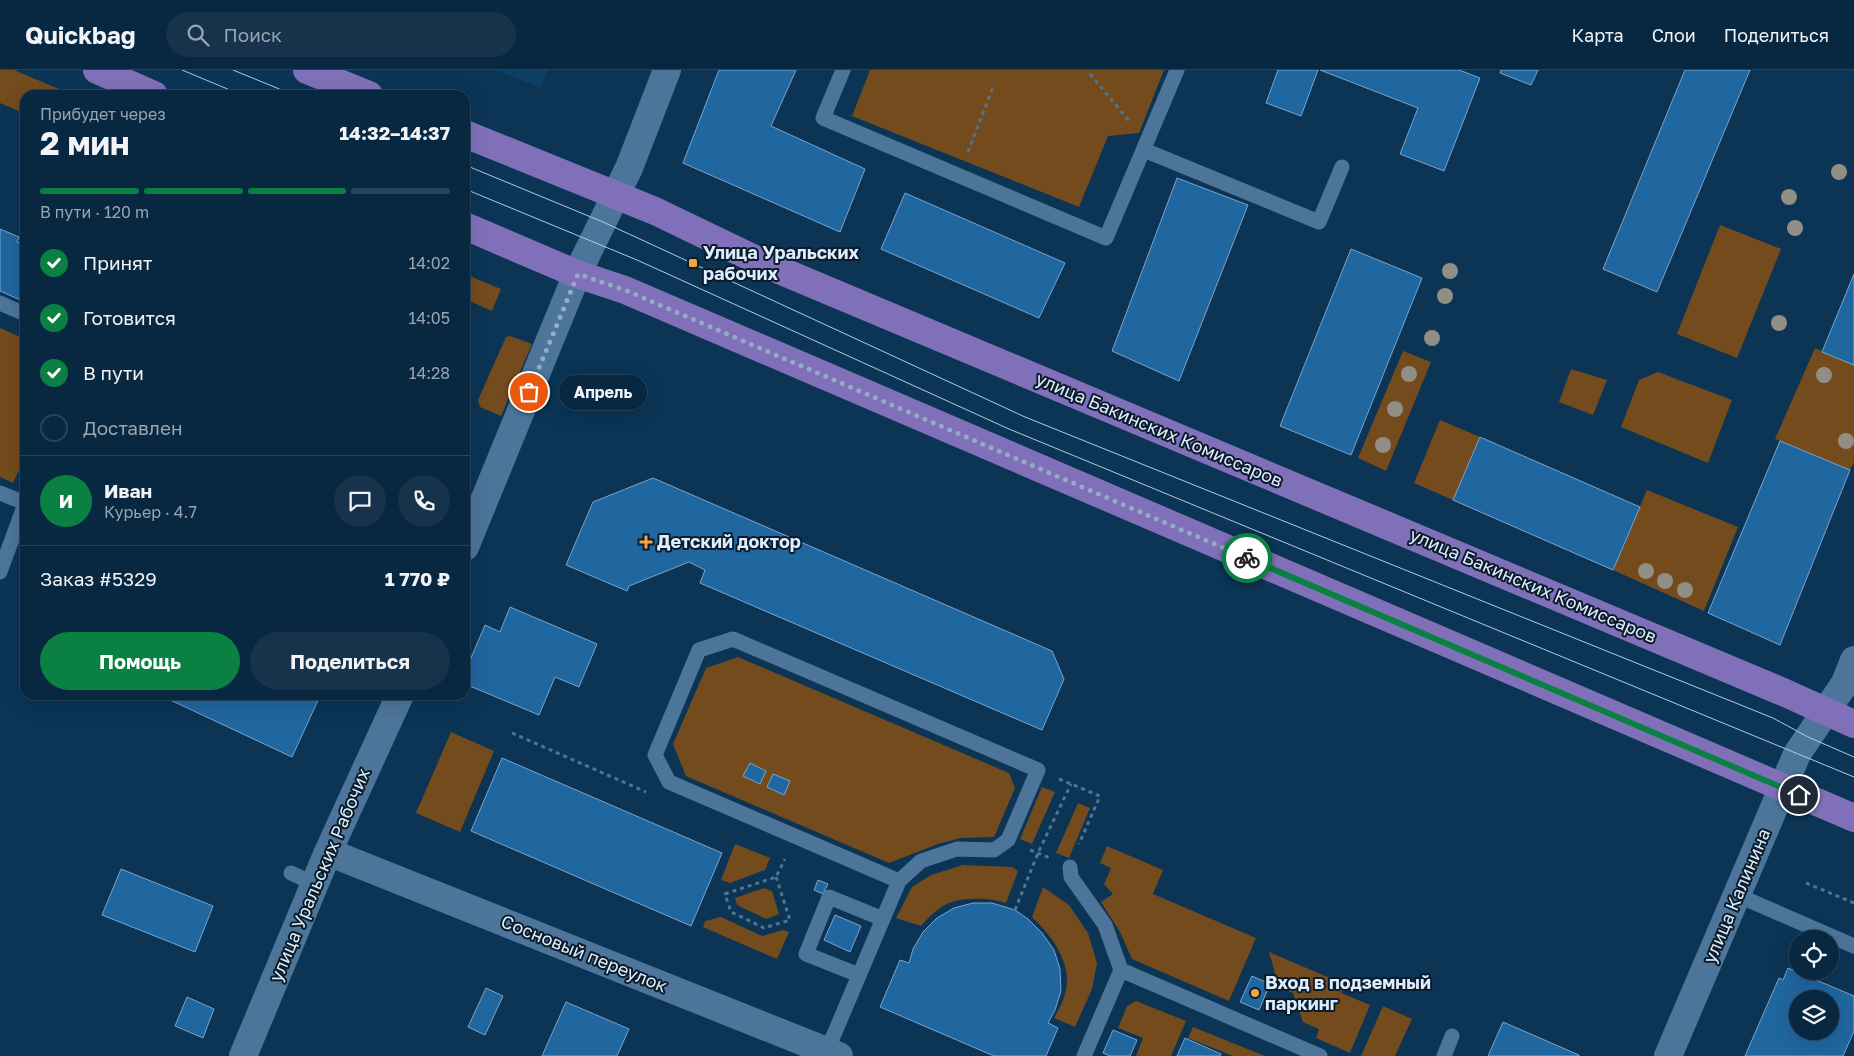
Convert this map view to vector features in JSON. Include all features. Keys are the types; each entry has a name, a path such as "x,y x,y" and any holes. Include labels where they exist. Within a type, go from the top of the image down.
{"main road":[{"path":"97,70 136,90"},
{"path":"307,70 357,90"},
{"name":"улица Бакинских Комиссаров","path":"470,136 655,211 765,264 1774,688 1854,724"},
{"path":"470,228 578,274 625,290 1854,818"}],"street":[{"path":"470,535 578,274 629,168 667,70"},
{"name":"улица Калинина","path":"1668,1056 1782,788 1798,754 1845,683 1854,660"},
{"name":"улица Уральских Рабочих","path":"242,1056 303,879 328,852 398,700"},
{"name":"Сосновый переулок","path":"328,852 833,1053"}],"lane":[{"path":"843,70 823,118 1106,238 1177,70"},
{"path":"1145,146 1319,222 1342,167"},
{"path":"0,303 20,312"},
{"path":"0,494 20,501"},
{"path":"0,572 20,517"},
{"path":"833,1053 858,975 899,881 921,861 957,849 994,850 1008,840 1038,770 733,639 699,650 655,755 668,782 899,881"},
{"path":"1070,867 1072,877 1105,925 1121,970 1084,1056"},
{"path":"1737,895 1854,946"},
{"path":"858,975 806,954 829,897 883,919"},
{"path":"1121,970 1320,1056"},
{"path":"1444,1056 1452,1036"}],"path":[{"path":"1090,74 1145,146"},
{"path":"959,176 992,87"},
{"path":"1008,840 1070,867 1100,796 1038,770"},
{"path":"1015,910 1038,853 1071,784"},
{"path":"776,877 725,894 731,912 764,928 790,920 776,877 787,854"},
{"path":"1806,883 1854,903"}],"shaded area":[{"path":"0,70 14,70 61,90 20,90 20,112 0,103"},
{"path":"495,70 548,70 541,88"},
{"path":"870,70 1164,70 1139,133 1108,136 1079,207 852,116"},
{"path":"1720,225 1781,249 1737,358 1677,334"},
{"path":"470,276 501,289 492,311 470,301"},
{"path":"0,328 20,337 20,468 13,483 0,477"},
{"path":"510,336 532,344 501,416 480,407 478,400 506,337"},
{"path":"1815,348 1854,365 1854,462 1850,470 1775,439"},
{"path":"1403,351 1431,362 1386,471 1358,458"},
{"path":"1571,369 1607,380 1593,415 1559,402"},
{"path":"1658,372 1732,400 1708,463 1621,427 1639,380"},
{"path":"1440,420 1480,437 1453,500 1414,483"},
{"path":"1647,490 1738,527 1704,611 1613,570"},
{"path":"738,657 1009,773 1015,788 994,837 961,838 938,844 889,863 686,776 673,744 706,668"},
{"path":"451,732 494,751 460,832 416,813"},
{"path":"1042,787 1055,792 1032,844 1020,839"},
{"path":"1078,803 1090,808 1069,858 1056,853"},
{"path":"735,844 770,858 765,870 730,883 721,880"},
{"path":"1107,846 1163,870 1153,894 1256,938 1229,1001 1132,959 1120,932 1101,902 1113,894 1104,884 1111,868 1100,863"},
{"path":"963,865 1012,867 1018,871 1006,903 979,899 958,900 939,909 921,926 896,918 912,887 931,875"},
{"path":"1043,887 1069,905 1088,933 1097,963 1092,989 1075,1027 1054,1018 1064,997 1067,974 1060,953 1054,943 1032,917"},
{"path":"764,888 772,891 779,914 766,919 737,905 735,898"},
{"path":"721,917 762,936 783,930 789,932 777,959 703,927 705,921"},
{"path":"1269,952 1344,984 1341,993 1370,1005 1350,1053 1316,1038 1319,1029 1303,1022 1293,993 1279,987"},
{"path":"1136,1001 1186,1021 1171,1056 1136,1056 1143,1038 1118,1028 1127,1006"},
{"path":"1383,1006 1412,1019 1395,1056 1361,1056"},
{"path":"1193,1027 1265,1056 1233,1056 1188,1038"}],"building":[{"path":"719,70 796,70 771,126 865,169 840,232 683,163"},
{"path":"1278,70 1318,70 1301,116 1266,103"},
{"path":"1320,70 1459,70 1480,78 1444,171 1400,154 1418,108"},
{"path":"1501,70 1538,70 1531,85 1500,73"},
{"path":"1685,70 1750,70 1657,292 1603,269"},
{"path":"1177,178 1248,205 1179,381 1112,351"},
{"path":"905,193 1065,263 1039,318 881,249"},
{"path":"0,229 19,237 17,242 20,243 20,300 0,291"},
{"path":"1351,249 1422,278 1351,455 1280,426"},
{"path":"1854,274 1854,365 1822,352"},
{"path":"1480,437 1640,507 1613,570 1453,500"},
{"path":"1780,441 1850,470 1780,645 1708,613"},
{"path":"653,478 1052,651 1064,679 1042,730 700,583 705,570 689,562 629,586 627,591 566,565 593,502"},
{"path":"510,607 597,644 579,687 555,677 539,715 470,686 470,660 485,625 500,632"},
{"path":"170,700 318,700 292,757"},
{"path":"502,758 722,853 691,926 471,831"},
{"path":"750,763 766,771 760,784 743,776"},
{"path":"773,774 790,781 784,795 767,787"},
{"path":"121,869 213,906 195,952 102,915"},
{"path":"818,880 828,884 823,894 814,890"},
{"path":"973,903 992,903 1015,910 1028,919 1042,933 1054,950 1060,969 1061,991 1055,1010 1048,1023 1058,1028 1046,1056 994,1056 880,1007 900,960 909,963 913,949 923,932 937,918 954,908"},
{"path":"835,915 861,926 850,952 824,940"},
{"path":"1788,968 1789,980 1816,980 1854,996 1854,1031 1843,1056 1745,1056 1779,978 1783,980"},
{"name":"Вход в подземный паркинг","path":"1252,976 1270,984 1259,1010 1240,1002"},
{"path":"486,988 503,996 485,1035 468,1027"},
{"path":"187,997 214,1009 203,1038 175,1026"},
{"path":"566,1002 629,1029 617,1056 542,1056"},
{"path":"1503,1022 1579,1055 1579,1056 1488,1056"},
{"path":"1113,1030 1137,1040 1130,1056 1110,1056 1103,1053"},
{"path":"1185,1038 1221,1054 1220,1056 1177,1056"}],"tram line":[{"path":"182,70 230,90"},
{"path":"233,70 282,90"},
{"path":"470,167 603,222 1025,417 1773,718 1808,737 1854,757"},
{"path":"470,191 637,260 1009,429 1854,777"}],"way so far":[{"path":"529,392 578,274 625,290 1247,558"}],"place":[{"name":"Улица Уральских рабочих","path":"693,263"},
{"name":"Апрель","path":"529,392"},
{"name":"Детский доктор","path":"646,542"},
{"name":"Вход в подземный паркинг","path":"1255,993"}],"route":[{"path":"1247,558 1799,795"}]}
